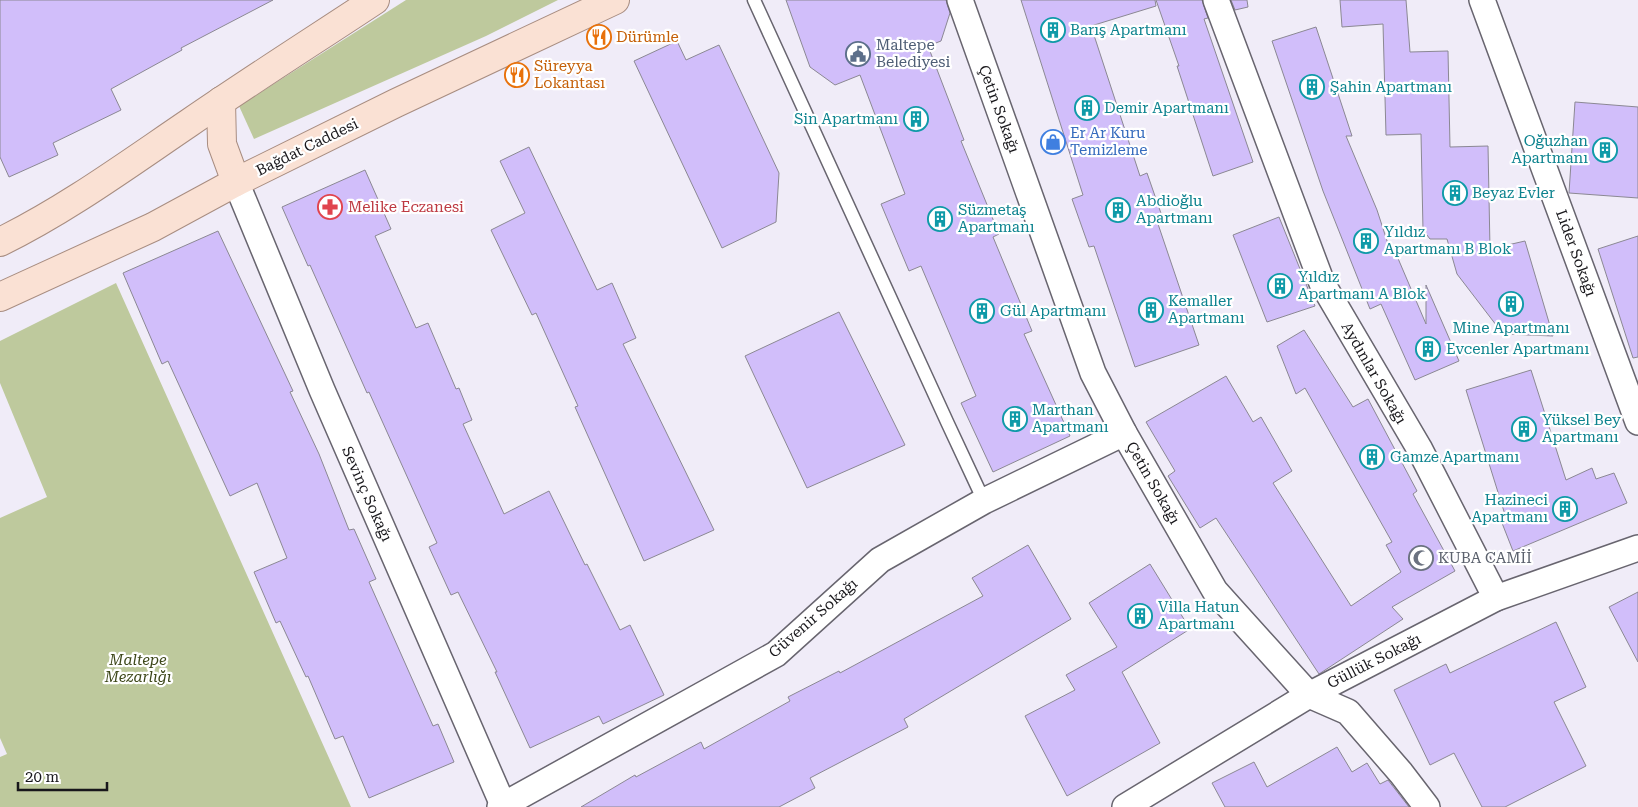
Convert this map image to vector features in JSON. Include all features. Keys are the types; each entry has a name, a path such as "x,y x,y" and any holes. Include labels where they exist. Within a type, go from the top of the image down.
{"main road":[{"path":"0,242 29,228 78,199 221,101 375,0"},
{"name":"Bağdat Caddesi","path":"0,297 153,227 236,182 614,0"},
{"path":"221,101 222,144 236,182"}],"street":[{"name":"Çetin Sokağı","path":"960,0 1094,373 1124,433 1215,591 1309,695 1348,712 1402,773 1427,807"},
{"name":"Aydınlar Sokağı","path":"1216,0 1322,283 1419,448 1496,598"},
{"name":"Lider Sokağı","path":"1482,0 1638,422"},
{"name":"Sevinç Sokağı","path":"236,182 322,390 501,806"},
{"name":"Güvenir Sokağı","path":"501,806 776,654 880,560 984,501 1124,433"},
{"name":"Güllük Sokağı","path":"1129,806 1309,695 1496,598 1638,548"}],"lane":[{"path":"754,0 984,501"}],"green space":[{"path":"406,0 558,0 486,36 254,139 239,106"},
{"name":"Maltepe Mezarlığı","path":"116,283 351,807 0,807 0,757 7,754 0,738 0,518 47,497 0,383 0,341"}],"building":[{"path":"0,0 273,0 181,48 182,50 111,89 121,110 53,143 58,155 9,177 0,157"},
{"path":"786,0 946,0 950,13 941,41 928,46 964,140 961,141 999,234 993,237 1032,331 1024,334 1070,436 993,472 961,403 976,396 921,266 909,271 881,204 905,194 860,75 835,85 810,67"},
{"path":"1021,0 1155,0 1156,6 1091,26 1140,176 1147,173 1164,222 1158,224 1199,345 1135,367 1094,246 1089,247 1072,199 1083,195"},
{"path":"1156,0 1202,0 1208,18 1204,19 1253,162 1213,176 1177,66 1179,66"},
{"path":"1231,0 1247,0 1248,7 1235,10"},
{"path":"1340,0 1406,0 1410,52 1448,51 1450,147 1488,146 1490,249 1525,241 1553,336 1503,334 1457,274 1447,239 1430,239 1423,230 1421,134 1386,135 1383,24 1342,27"},
{"path":"1316,27 1352,136 1346,136 1377,210 1390,250 1394,249 1426,324 1426,285 1459,361 1415,380 1381,304 1370,309 1323,191 1272,41"},
{"path":"677,41 686,60 719,45 779,173 776,222 722,248 634,61"},
{"name":"Oğuzhan Apartmanı","path":"1575,102 1638,107 1638,198 1569,193"},
{"path":"529,147 597,290 612,283 636,338 623,344 714,530 644,561 575,407 578,406 536,313 532,315 491,230 525,213 500,161"},
{"path":"365,170 391,229 375,236 416,328 428,323 456,389 459,388 472,420 463,424 504,514 549,491 585,565 587,564 620,630 630,625 664,695 603,724 599,716 530,748 495,672 497,672 458,592 451,595 429,547 437,543 369,392 367,393 282,207"},
{"name":"Yıldız Apartmanı A Blok","path":"1279,217 1315,306 1267,322 1233,235"},
{"path":"218,231 293,391 290,392 319,454 349,530 354,529 376,579 369,582 433,726 438,724 454,762 369,798 343,736 335,739 308,676 306,677 280,621 276,623 254,572 287,558 257,483 230,496 168,361 162,364 123,273"},
{"path":"1638,236 1638,357 1633,358 1598,249"},
{"path":"839,312 905,445 807,488 745,356"},
{"path":"1304,330 1353,407 1368,399 1417,491 1413,494 1455,571 1392,607 1403,619 1319,674 1216,518 1200,528 1168,476 1175,471 1146,422 1226,376 1253,422 1261,417 1292,471 1273,483 1351,606 1401,572 1386,545 1392,542 1305,388 1296,394 1277,346"},
{"path":"1531,370 1566,480 1592,468 1596,479 1614,473 1627,503 1513,551 1502,523 1507,521 1466,390"},
{"path":"1028,545 1071,619 904,719 908,727 810,778 815,788 779,807 581,807 635,775 636,777 701,742 704,749 790,701 788,697 839,671 840,673 983,596 972,578"},
{"path":"1150,564 1190,629 1122,672 1160,743 1067,796 1025,716 1075,690 1066,675 1117,647 1089,603"},
{"path":"1638,592 1638,662 1609,607"},
{"path":"1556,622 1586,687 1554,702 1586,766 1505,807 1482,807 1454,753 1430,765 1394,690 1446,664 1450,673"},
{"path":"1337,747 1352,772 1367,763 1380,784 1388,780 1409,807 1225,807 1212,783 1254,762 1267,787"}],"place":[{"name":"Barış Apartmanı","path":"1053,30"},
{"name":"Dürümle","path":"599,37"},
{"name":"Maltepe Belediyesi","path":"858,54"},
{"name":"Süreyya Lokantası","path":"517,75"},
{"name":"Şahin Apartmanı","path":"1312,87"},
{"name":"Demir Apartmanı","path":"1087,108"},
{"name":"Sin Apartmanı","path":"916,119"},
{"name":"Er Ar Kuru Temizleme","path":"1053,142"},
{"name":"Oğuzhan Apartmanı","path":"1605,150"},
{"name":"Beyaz Evler","path":"1455,193"},
{"name":"Melike Eczanesi","path":"330,207"},
{"name":"Abdioğlu Apartmanı","path":"1118,210"},
{"name":"Süzmetaş Apartmanı","path":"940,219"},
{"name":"Yıldız Apartmanı B Blok","path":"1366,241"},
{"name":"Yıldız Apartmanı A Blok","path":"1280,286"},
{"name":"Mine Apartmanı","path":"1511,304"},
{"name":"Kemaller Apartmanı","path":"1151,310"},
{"name":"Gül Apartmanı","path":"982,311"},
{"name":"Evcenler Apartmanı","path":"1428,349"},
{"name":"Marthan Apartmanı","path":"1015,419"},
{"name":"Yüksel Bey Apartmanı","path":"1524,429"},
{"name":"Gamze Apartmanı","path":"1372,457"},
{"name":"Hazineci Apartmanı","path":"1565,509"},
{"name":"KUBA CAMİİ","path":"1421,558"},
{"name":"Villa Hatun Apartmanı","path":"1140,616"}]}
